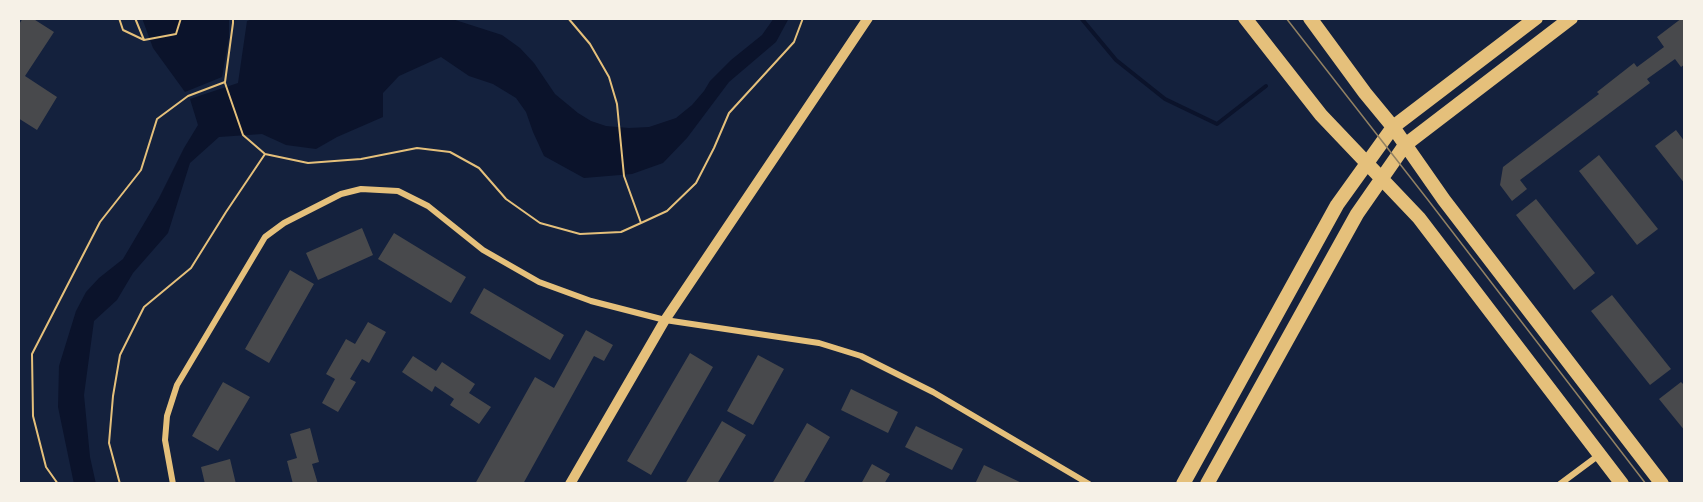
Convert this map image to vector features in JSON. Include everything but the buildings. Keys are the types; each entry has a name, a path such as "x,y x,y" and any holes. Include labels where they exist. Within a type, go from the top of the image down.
{"main road":[{"path":"1245,18 1321,115 1419,218 1622,484"},
{"path":"1310,18 1393,127 1444,200 1662,484"},
{"path":"1183,484 1337,205 1393,127 1536,18"},
{"path":"1207,484 1357,214 1405,145 1571,18"}],"street":[{"path":"570,484 664,320 868,18"},
{"path":"173,484 165,440 167,416 177,385 265,237 284,223 341,194 361,189 398,191 428,206 483,250 539,282 591,301 664,320 819,344 861,356 933,393 1089,484"},
{"path":"1560,484 1599,454"}],"path":[{"path":"118,18 123,30 144,40 176,34 181,18"},
{"path":"135,18 144,40"},
{"path":"233,18 225,82 243,135 265,154 308,163 361,159 417,148 450,152 478,168 506,199 540,223 580,234 621,232 667,212 696,183 729,113 794,42 803,18"},
{"path":"568,18 590,44 609,77 617,104 624,176 641,223"},
{"path":"58,484 46,467 33,416 32,354 100,222 141,170 157,118 188,96 225,82"},
{"path":"120,484 109,443 113,396 120,355 144,308 191,268 265,154"}],"water":[{"path":"142,18 229,18 229,38 222,77 185,92 153,48"},
{"path":"256,18 449,18 502,35 520,48 534,63 555,94 591,121 606,126 629,128 649,127 676,118 692,105 710,81 731,60 762,35 774,18 789,18 776,42 729,82 687,138 663,163 632,174 584,178 544,156 526,112 516,98 493,84 469,76 441,57 399,76 383,93 383,117 316,149 286,145 262,134 219,137 190,163 168,233 133,273 117,300 94,321 84,395 90,457 96,484 74,484 58,407 59,366 76,311 86,292 123,259 159,198 198,125 190,99 238,83 247,21"}],"waterway":[{"path":"1081,18 1116,60 1165,99 1217,124 1266,86"}],"tram line":[{"path":"1286,18 1646,484"}]}
